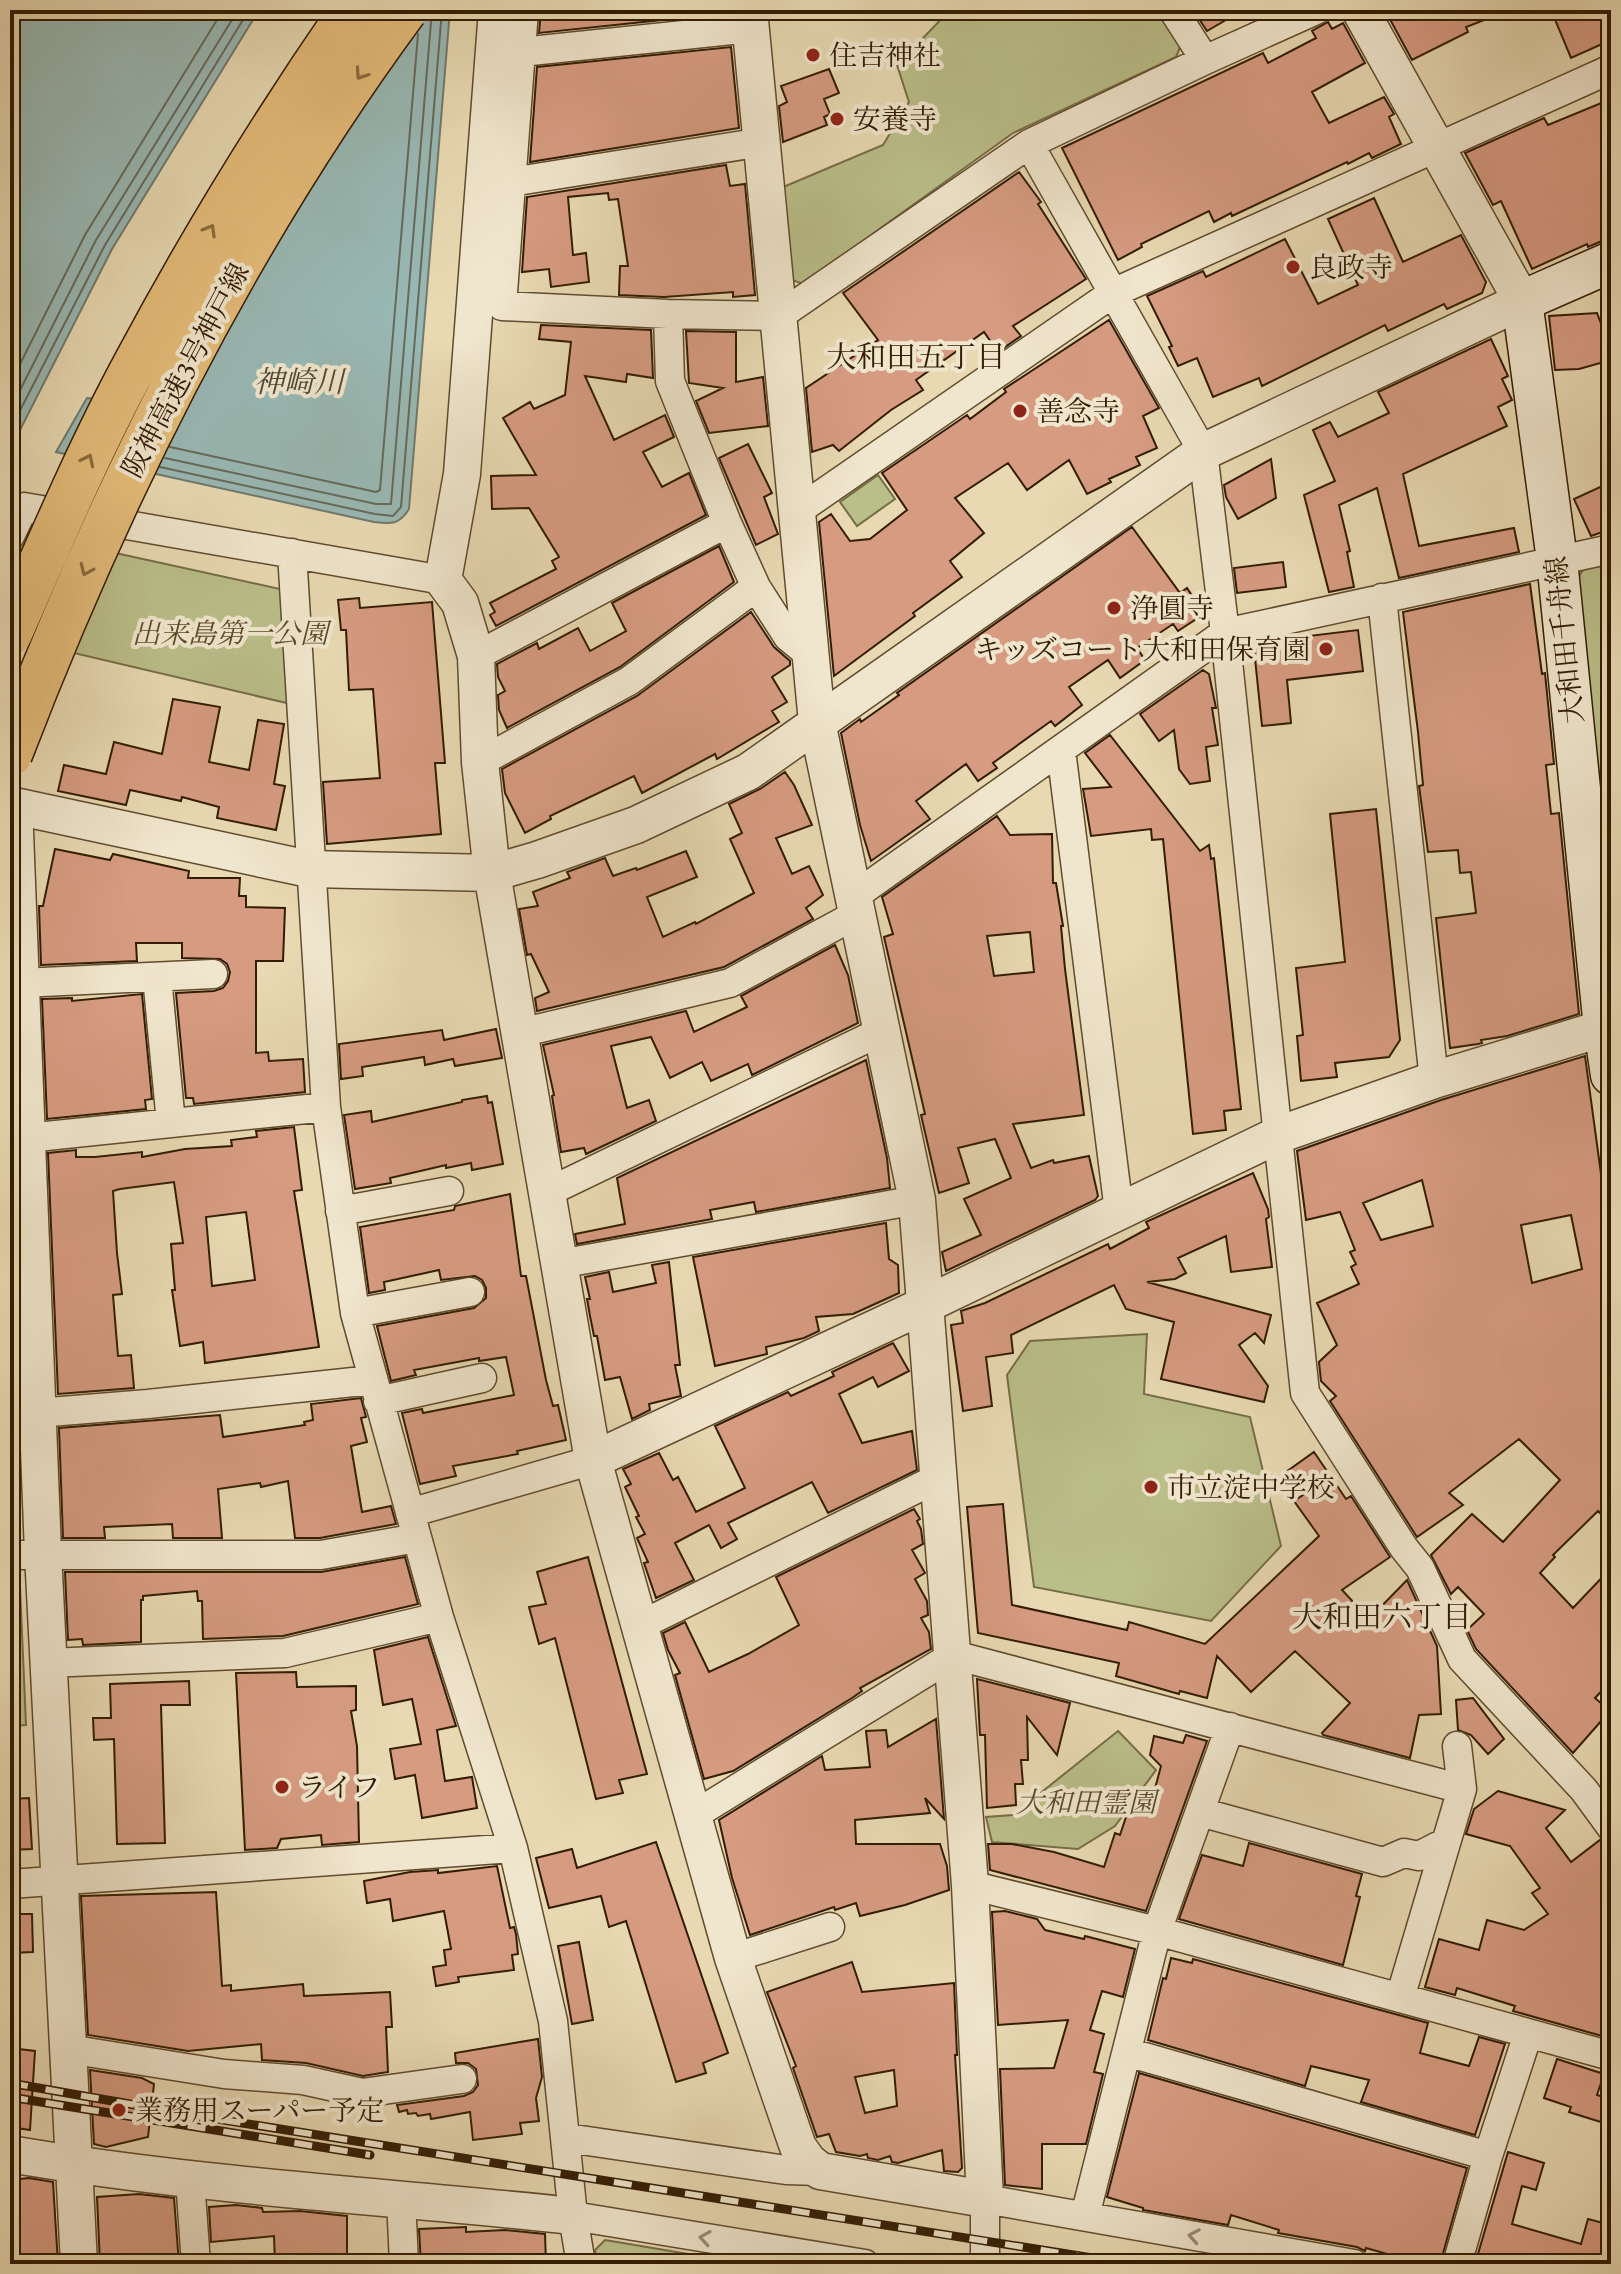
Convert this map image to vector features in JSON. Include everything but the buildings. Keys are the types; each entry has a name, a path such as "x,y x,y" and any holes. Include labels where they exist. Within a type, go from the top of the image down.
{"highway":[{"name":"阪神高速3号神戸線","path":"10,633 67,502 134,365 285,107 352,10"},
{"name":"阪神高速3号神戸線","path":"10,754 48,656 110,514 175,384 322,132 405,10"}],"main road":[{"path":"1522,301 1611,262"},
{"name":"大和田千舟線","path":"1522,301 1557,560 1611,1075"}],"street":[{"path":"443,580 462,474 497,10"},
{"path":"524,10 502,306 779,316 1029,144 1316,10"},
{"path":"1173,10 1205,60"},
{"path":"79,2264 48,1663 26,1554 37,1413 12,805 309,869 492,873 622,830 748,772 1203,452 1522,301 1360,10"},
{"path":"521,52 750,19 817,722 917,1200 970,1885 985,2199 985,2264"},
{"path":"796,512 1113,293 1611,69"},
{"path":"511,182 762,142"},
{"path":"1029,144 1203,452 1305,1393 1420,1568 1462,1659 1584,1790 1611,1827"},
{"path":"668,314 670,381 727,523 756,587 788,637 810,655"},
{"path":"10,536 24,507 443,580 460,603 476,656 480,762 492,873 593,1460 733,1958 798,2147 820,2171"},
{"path":"476,656 727,523"},
{"path":"520,1033 730,983 855,905 1061,750 1225,633 1611,549"},
{"path":"292,553 326,1107 355,1313 439,1617 513,1848 553,2021 573,2216 581,2264"},
{"path":"480,762 629,681 756,587"},
{"path":"1382,598 1434,1080"},
{"path":"1061,750 1119,1211"},
{"path":"21,983 213,974"},
{"path":"157,977 171,1123"},
{"path":"26,1554 321,1555 413,1525 593,1460 1278,1135 1434,1080 1607,1027"},
{"path":"546,1193 882,1031"},
{"path":"27,1138 326,1107"},
{"path":"340,1211 449,1191"},
{"path":"559,1264 917,1200"},
{"path":"355,1313 470,1292"},
{"path":"37,1413 375,1390 482,1378"},
{"path":"639,1626 938,1478"},
{"path":"48,1663 285,1653 439,1617"},
{"path":"691,1817 954,1655 1462,1789"},
{"path":"1085,2216 1157,1931 1230,1727"},
{"path":"1400,1998 1462,1789 1457,1746"},
{"path":"1200,1812 1383,1862 1404,1853 1419,1856 1446,1842"},
{"path":"10,1884 58,1883 513,1848"},
{"path":"970,1885 1157,1931 1611,2056"},
{"path":"733,1958 830,1927"},
{"path":"1457,2264 1528,2034"},
{"path":"68,2049 224,2074 303,2080 362,2093 462,2079"},
{"path":"1127,2052 1488,2156"},
{"path":"567,2138 786,2170 820,2171 1354,2264"},
{"path":"10,2154 190,2179 573,2216 865,2264"},
{"path":"190,2179 196,2264"},
{"path":"401,2198 404,2264"}],"green space":[{"path":"950,10 1160,10 1181,45 1176,57 1013,133 803,284 787,278 781,188 883,145 909,102 897,65"},
{"path":"878,475 895,499 857,526 840,502"},
{"name":"出来島第一公園","path":"24,533 289,591 295,705 10,638 10,571"},
{"path":"1611,564 1611,906 1573,584 1584,569"},
{"path":"1147,1334 1144,1394 1250,1417 1281,1546 1211,1621 1034,1587 1007,1375 1030,1341"},
{"path":"10,1580 20,1587 26,1725 10,1726"},
{"name":"大和田霊園","path":"1118,1731 1156,1770 1115,1826 1078,1849 992,1842 986,1817 1013,1815"},
{"path":"605,2240 748,2264 597,2264 595,2250"}],"water":[{"path":"10,10 259,10 112,249 17,436 10,438"},
{"name":"神崎川","path":"363,10 450,10 409,509 394,522 374,522 56,452 87,398 149,404"}],"railway":[{"path":"10,2083 198,2116 1130,2264"},
{"path":"10,2097 370,2155"},
{"path":"1025,2259 1057,2264"}],"place":[{"name":"住吉神社","path":"813,55"},
{"name":"安養寺","path":"837,119"},
{"name":"良政寺","path":"1293,267"},
{"name":"善念寺","path":"1020,411"},
{"name":"浄圓寺","path":"1114,608"},
{"name":"キッズコート大和田保育園","path":"1326,649"},
{"name":"市立淀中学校","path":"1151,1487"},
{"name":"ライフ","path":"282,1787"},
{"name":"業務用スーパー予定","path":"119,2110"}],"district":[{"name":"大和田五丁目","path":"916,357"},
{"name":"大和田六丁目","path":"1382,1617"}]}
